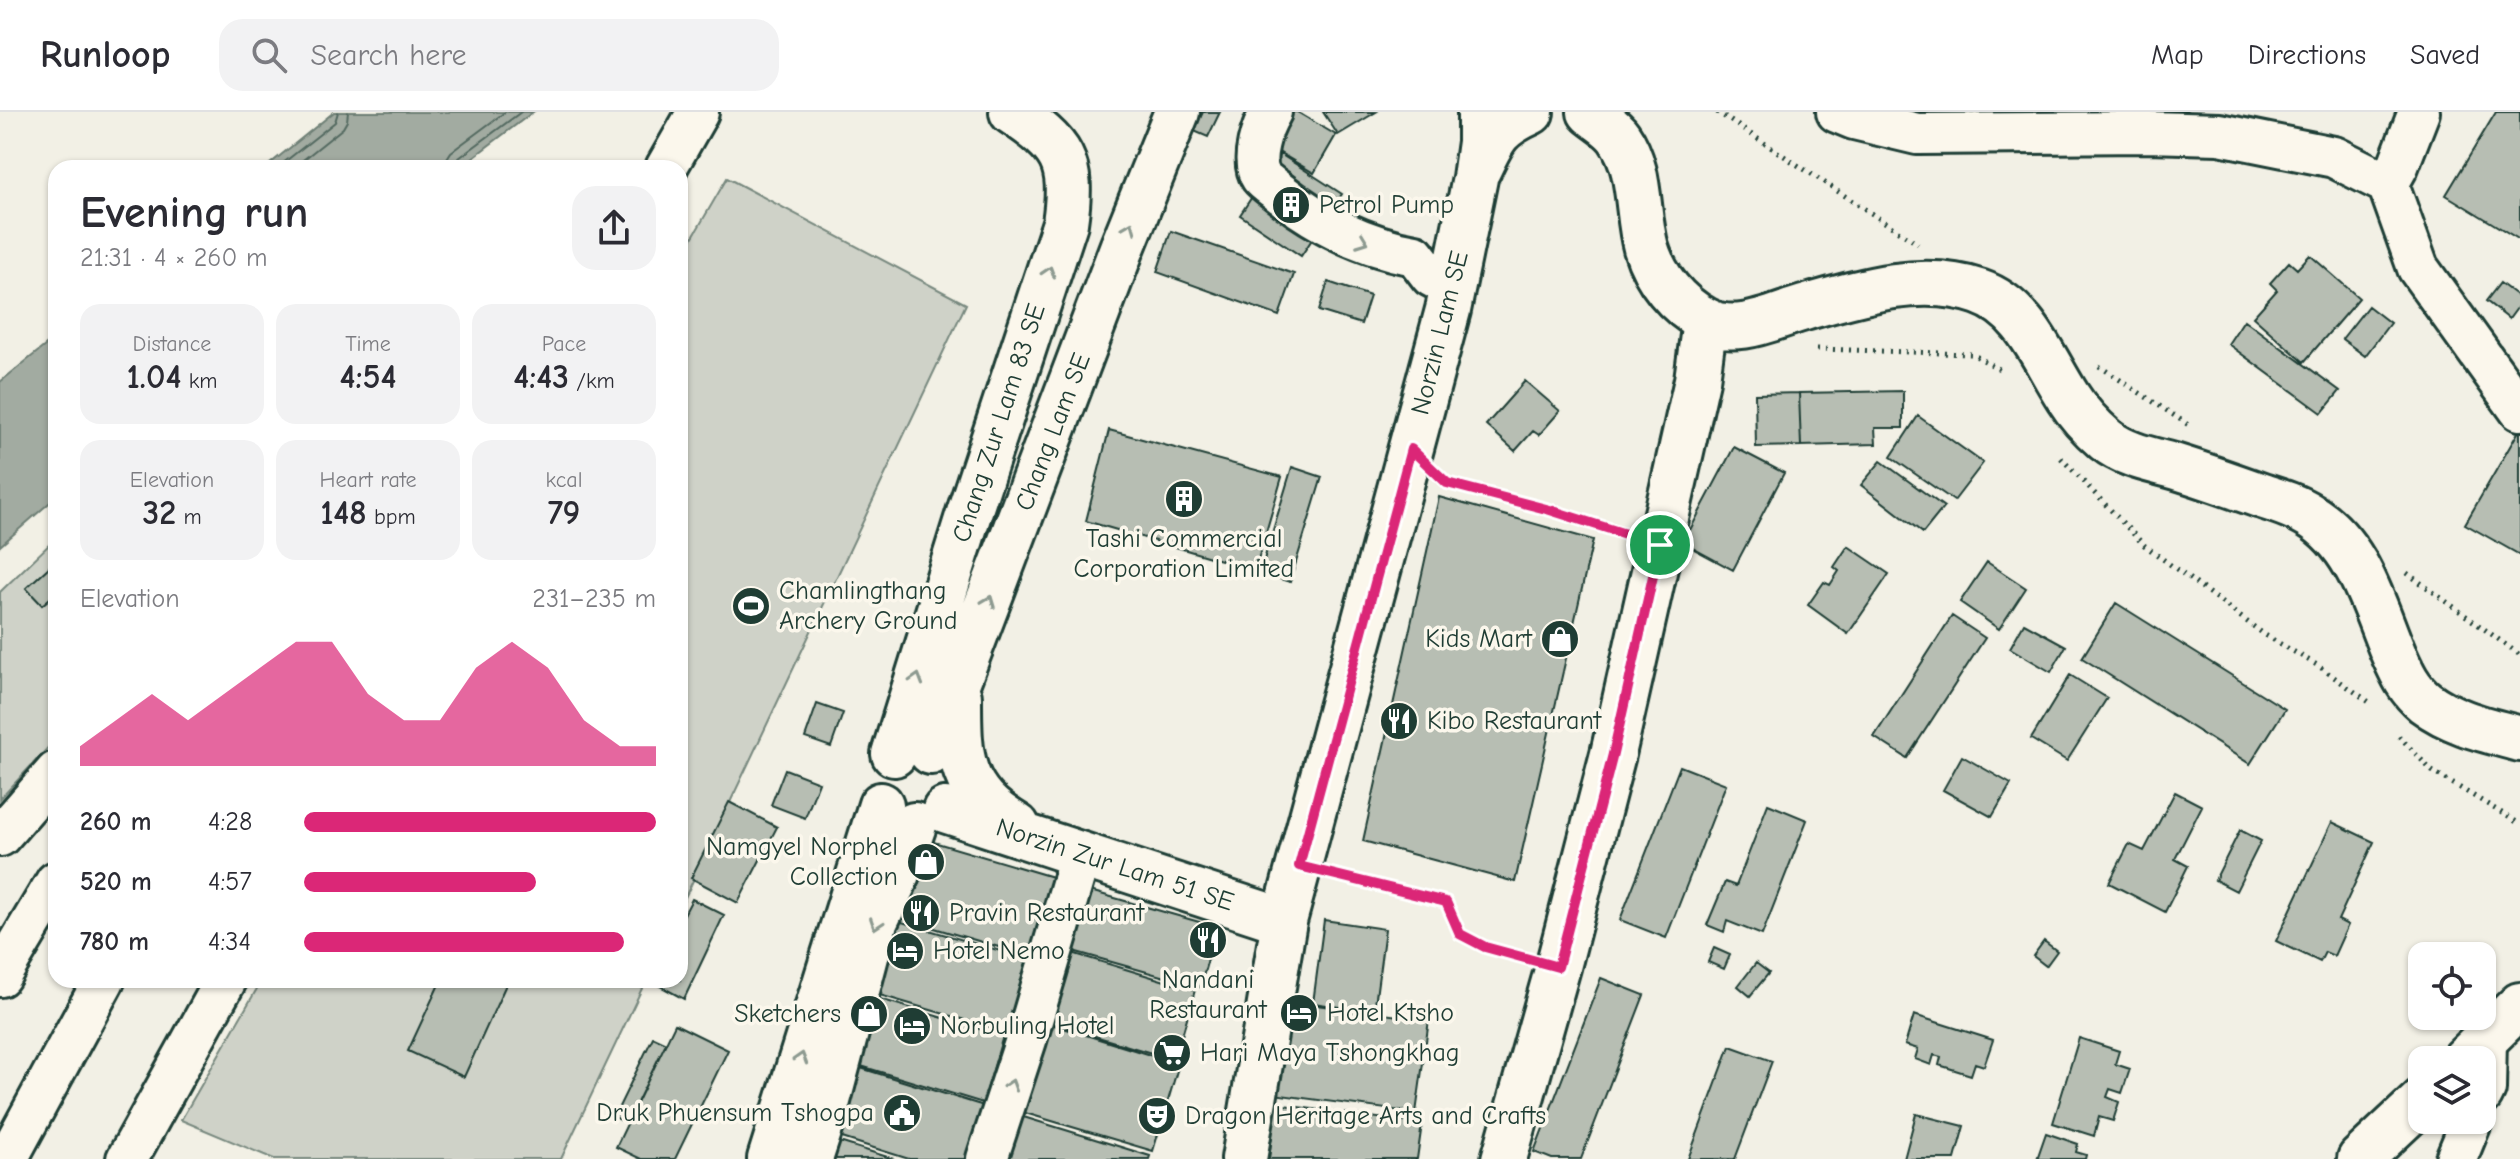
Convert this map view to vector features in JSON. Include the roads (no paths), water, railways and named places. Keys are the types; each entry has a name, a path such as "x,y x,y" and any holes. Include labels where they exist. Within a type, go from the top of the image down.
{"main road":[{"name":"Chang Zur Lam 83 SE","path":"912,753 969,513 1065,223 1069,200 1066,162 1054,144 1012,112"},
{"name":"Chang Lam SE","path":"912,753 959,681 1122,248 1177,112"},
{"name":"Norzin Lam SE","path":"1244,1159 1284,921 1453,288 1475,178 1480,112"},
{"path":"1475,178 1496,134 1512,120 1533,112 1603,123 1626,150 1637,183 1646,248 1660,279 1679,303 1705,320 1725,327 1751,325 1893,286 1929,283 1962,288 1994,299 2022,321 2069,399 2092,428 2110,443 2132,454 2208,476 2295,507 2329,531 2346,548 2358,567 2406,682 2423,700 2443,714 2466,724 2520,739"},
{"path":"1504,1159 1613,754 1697,380 1705,320"},
{"path":"959,681 960,741 965,773 975,790 1008,821 1040,839"},
{"path":"770,1159 913,814 952,795 952,779 945,763 912,753 883,764 877,777 876,791 913,814"},
{"path":"810,1159 875,922 894,882 913,814"},
{"name":"Norzin Zur Lam 51 SE","path":"913,814 1040,839 1284,921"},
{"path":"2478,1046 2520,1005"},
{"path":"2360,1159 2408,1114"}],"street":[{"path":"671,160 698,112"},
{"path":"1271,112 1265,121 1256,153 1261,177 1284,196 1352,237 1386,250 1415,255 1431,276 1453,288"},
{"path":"1837,112 1917,134 2219,134 2334,157 2388,184 2418,268 2520,410"},
{"path":"2388,184 2419,112"},
{"path":"0,836 48,781"},
{"path":"987,1159 1081,853"},
{"path":"0,976 48,895"},
{"path":"7,1159 100,988"},
{"path":"127,1159 222,988"},
{"path":"1235,1159 1249,1115"},
{"path":"2456,1159 2466,1134"}],"water":[{"path":"334,112 533,112 470,160 275,160"},
{"path":"48,343 48,504 0,546 0,382"}],"place":[{"name":"Petrol Pump","path":"1291,205"},
{"name":"Tashi Commercial Corporation Limited","path":"1184,499"},
{"name":"Chamlingthang Archery Ground","path":"751,606"},
{"name":"Kids Mart","path":"1560,639"},
{"name":"Kibo Restaurant","path":"1399,721"},
{"name":"Namgyel Norphel Collection","path":"926,862"},
{"name":"Pravin Restaurant","path":"921,913"},
{"name":"Nandani Restaurant","path":"1208,940"},
{"name":"Hotel Nemo","path":"905,951"},
{"name":"Hotel Ktsho","path":"1299,1013"},
{"name":"Sketchers","path":"869,1014"},
{"name":"Norbuling Hotel","path":"912,1026"},
{"name":"Hari Maya Tshongkhag","path":"1172,1053"},
{"name":"Druk Phuensum Tshogpa","path":"902,1113"},
{"name":"Dragon Heritage Arts and Crafts","path":"1157,1116"}]}
